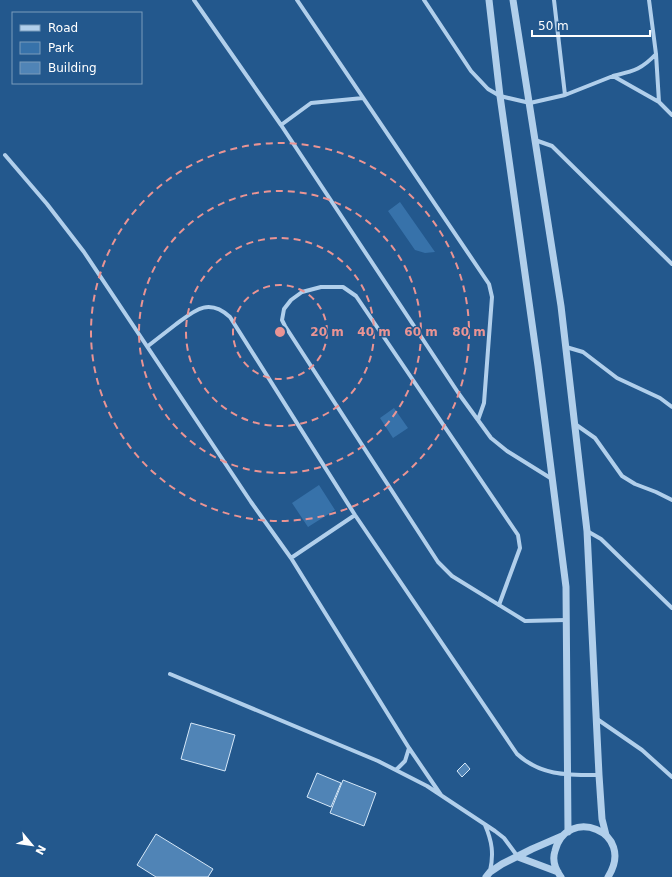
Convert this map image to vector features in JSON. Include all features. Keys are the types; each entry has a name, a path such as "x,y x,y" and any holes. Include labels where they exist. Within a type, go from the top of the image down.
{"street":[{"path":"194,0 281,126 455,388 491,438 507,451 552,479"},
{"path":"297,0 489,284 492,297 484,403 478,420"},
{"path":"424,0 471,71 488,89 500,96 530,103 565,95 613,76 636,70 646,65 656,54"},
{"path":"489,0 500,96 537,358 566,587 567,775 565,834 556,845 554,855 555,866 559,874"},
{"path":"513,0 561,306 587,530 599,775 602,819 606,835"},
{"path":"554,0 565,95"},
{"path":"649,0 656,54 659,102"},
{"path":"613,76 659,102 672,115"},
{"path":"281,126 311,103 363,98"},
{"path":"535,140 552,146 672,264"},
{"path":"5,155 47,204 84,252 251,502 291,558 409,748 441,794"},
{"path":"498,604 520,548 518,535 356,296 343,287 321,287 302,292 291,300 284,309 282,320 285,326 438,562 452,576 525,621 566,620"},
{"path":"148,346 196,310 203,307 210,307 217,308 224,312 234,323 356,515 517,754 536,768 548,772 567,775 599,775"},
{"path":"566,346 583,352 617,378 660,398 672,407"},
{"path":"575,424 595,438 622,476 635,484 672,500"},
{"path":"291,558 356,515"},
{"path":"587,530 601,539 672,608"},
{"path":"170,674 378,761 396,770 441,794 504,838 518,857 559,874"},
{"path":"596,718 642,750 672,777"},
{"path":"396,770 405,760 409,748"},
{"path":"485,825 490,835 492,848 492,860 488,874"},
{"path":"488,874 502,864 579,827 589,827 606,835 612,843 615,852 615,862 608,877"}],"green space":[{"path":"400,202 435,252 425,253 415,250 388,211"},
{"path":"394,408 408,428 393,438 380,418"},
{"path":"319,485 335,510 308,527 292,503"}],"building":[{"path":"191,723 235,735 225,771 181,759"},
{"path":"465,763 470,769 462,777 457,771"},
{"path":"317,773 341,783 331,807 307,797"},
{"path":"343,780 376,793 364,826 330,813"},
{"path":"156,834 213,869 208,877 156,877 137,865"}]}
